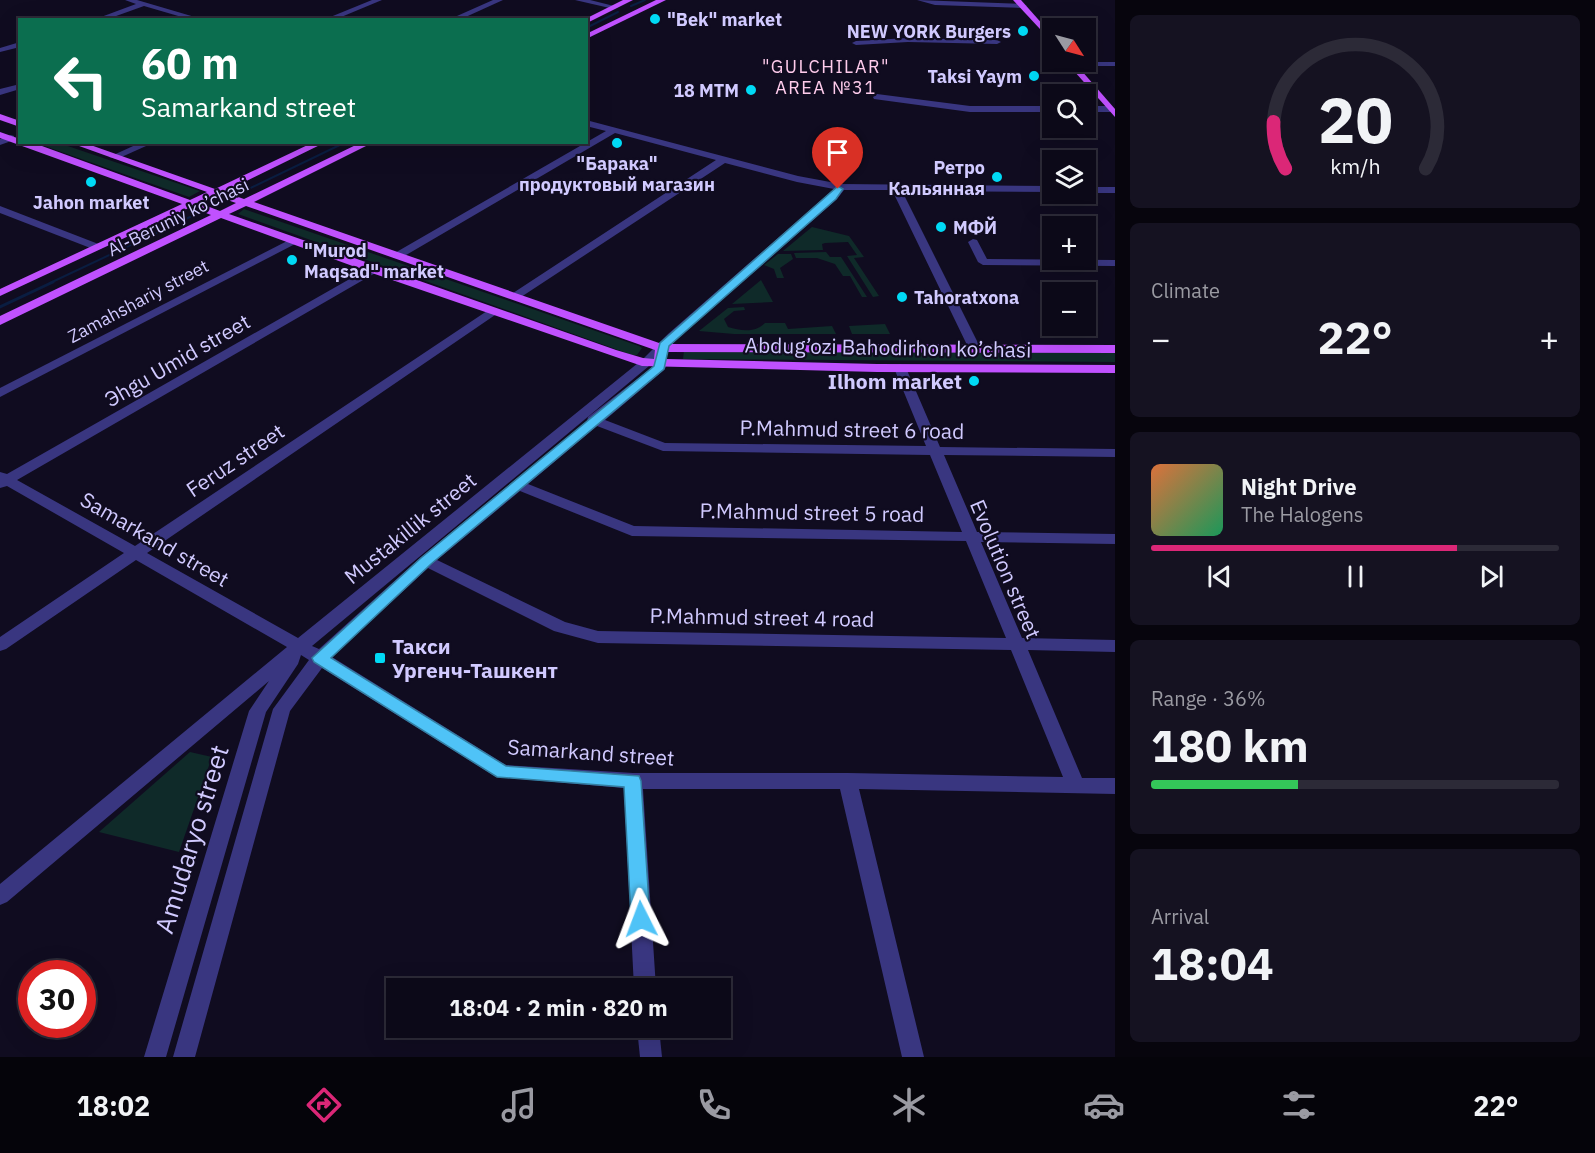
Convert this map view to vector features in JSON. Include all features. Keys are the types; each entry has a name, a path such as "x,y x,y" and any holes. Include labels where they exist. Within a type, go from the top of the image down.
{"main road":[{"path":"588,19 629,0"},
{"path":"588,36 662,0"},
{"path":"1020,3 1042,28"},
{"path":"614,7 637,12"},
{"path":"1079,72 1113,112"},
{"path":"0,117 18,123"},
{"name":"Abdug’ozi Bahodirhon ko’chasi","path":"0,135 17,141"},
{"name":"Abdug’ozi Bahodirhon ko’chasi","path":"25,144 373,270 612,352 656,358 900,368 1115,369"},
{"name":"Abdug’ozi Bahodirhon ko’chasi","path":"78,144 514,297 656,358 974,347 1115,348"},
{"name":"Al-Beruniy ko’chasi","path":"0,293 318,144"},
{"name":"Al-Beruniy ko’chasi","path":"0,321 366,144"}],"street":[{"path":"129,0 195,18"},
{"path":"331,18 378,0"},
{"path":"456,18 499,0"},
{"path":"579,0 614,7"},
{"path":"921,0 943,3 1020,3"},
{"path":"102,18 144,4"},
{"path":"856,43 908,40 998,42"},
{"path":"0,50 18,45"},
{"path":"1096,64 1115,64"},
{"path":"0,92 18,87"},
{"path":"877,97 970,109 1042,109"},
{"path":"1096,110 1113,112"},
{"path":"588,124 797,179 841,187 1042,189"},
{"path":"398,256 614,130"},
{"path":"0,142 17,141"},
{"path":"114,157 146,144"},
{"path":"514,297 725,159"},
{"name":"Mustakillik street","path":"0,896 246,690 656,358 833,197 841,187"},
{"name":"Abdug’ozi Bahodirhon ko’chasi","path":"896,188 974,347"},
{"path":"1096,190 1115,190"},
{"path":"0,209 97,247"},
{"name":"Zamahshariy street","path":"0,393 293,240"},
{"path":"973,242 983,262 1115,263"},
{"name":"Эhgu Umid street","path":"2,480 373,270"},
{"name":"Feruz street","path":"0,645 494,311"},
{"name":"Mustakillik street","path":"184,1057 282,709 320,658 426,561 593,420 660,367 656,358"},
{"name":"Evolution street","path":"900,368 1076,785"},
{"name":"P.Mahmud street 6 road","path":"593,420 663,447 1115,453"},
{"name":"Samarkand street","path":"2,480 320,658 503,772 633,781 848,781 1115,786"},
{"name":"P.Mahmud street 5 road","path":"518,485 632,531 1115,539"},
{"name":"P.Mahmud street 4 road","path":"426,561 560,627 598,637 1115,646"},
{"name":"Amudaryo street","path":"154,1057 258,711 301,647"},
{"path":"633,781 644,978"},
{"path":"848,781 914,1057"},
{"path":"649,1038 651,1057"}],"green space":[{"path":"39,144 62,144 200,191 189,197"},
{"path":"244,209 642,348 637,355 632,355 238,214"},
{"path":"812,227 849,236 864,257 854,258 879,296 873,297 847,256 857,255 848,242 825,243 822,244 823,250 783,251"},
{"path":"826,252 830,257 841,257 867,297 862,297 850,276 843,276 835,264 817,258 796,258 794,253"},
{"path":"778,254 791,254 793,259 780,268 784,278 777,278 774,269 764,265"},
{"path":"761,280 773,302 732,304"},
{"path":"744,307 745,310 734,311 724,319 728,327 748,330 765,323 785,323 788,329 832,326 836,334 734,334 699,331 728,308"},
{"path":"885,324 890,334 852,334 849,326"},
{"path":"684,351 1115,353 1115,362 683,359"},
{"path":"190,752 212,757 179,852 99,832"}],"waterway":[{"path":"631,6 645,0"},
{"path":"588,27 618,12"},
{"path":"238,194 342,144"},
{"path":"216,205 221,202"},
{"path":"50,283 190,217"},
{"path":"0,307 53,282"}],"place":[{"name":"\"Bek\" market","path":"655,19"},
{"name":"NEW YORK Burgers","path":"1023,31"},
{"name":"Taksi Yaym","path":"1034,76"},
{"name":"18 MTM","path":"751,90"},
{"name":"\"Барака\" продуктовый магазин","path":"617,143"},
{"name":"Ретро Кальянная","path":"997,177"},
{"name":"Jahon market","path":"91,182"},
{"name":"МФЙ","path":"941,227"},
{"name":"\"Murod Maqsad\" market","path":"292,260"},
{"name":"Tahoratxona","path":"902,297"},
{"name":"Ilhom market","path":"974,381"},
{"name":"Такси Ургенч-Ташкент","path":"380,658"}],"district":[{"name":"\"GULCHILAR\" AREA №31","path":"826,76"}],"route":[{"path":"641,919 633,781 503,772 320,658 426,561 606,409 660,367 664,345 833,197 838,189"}]}
